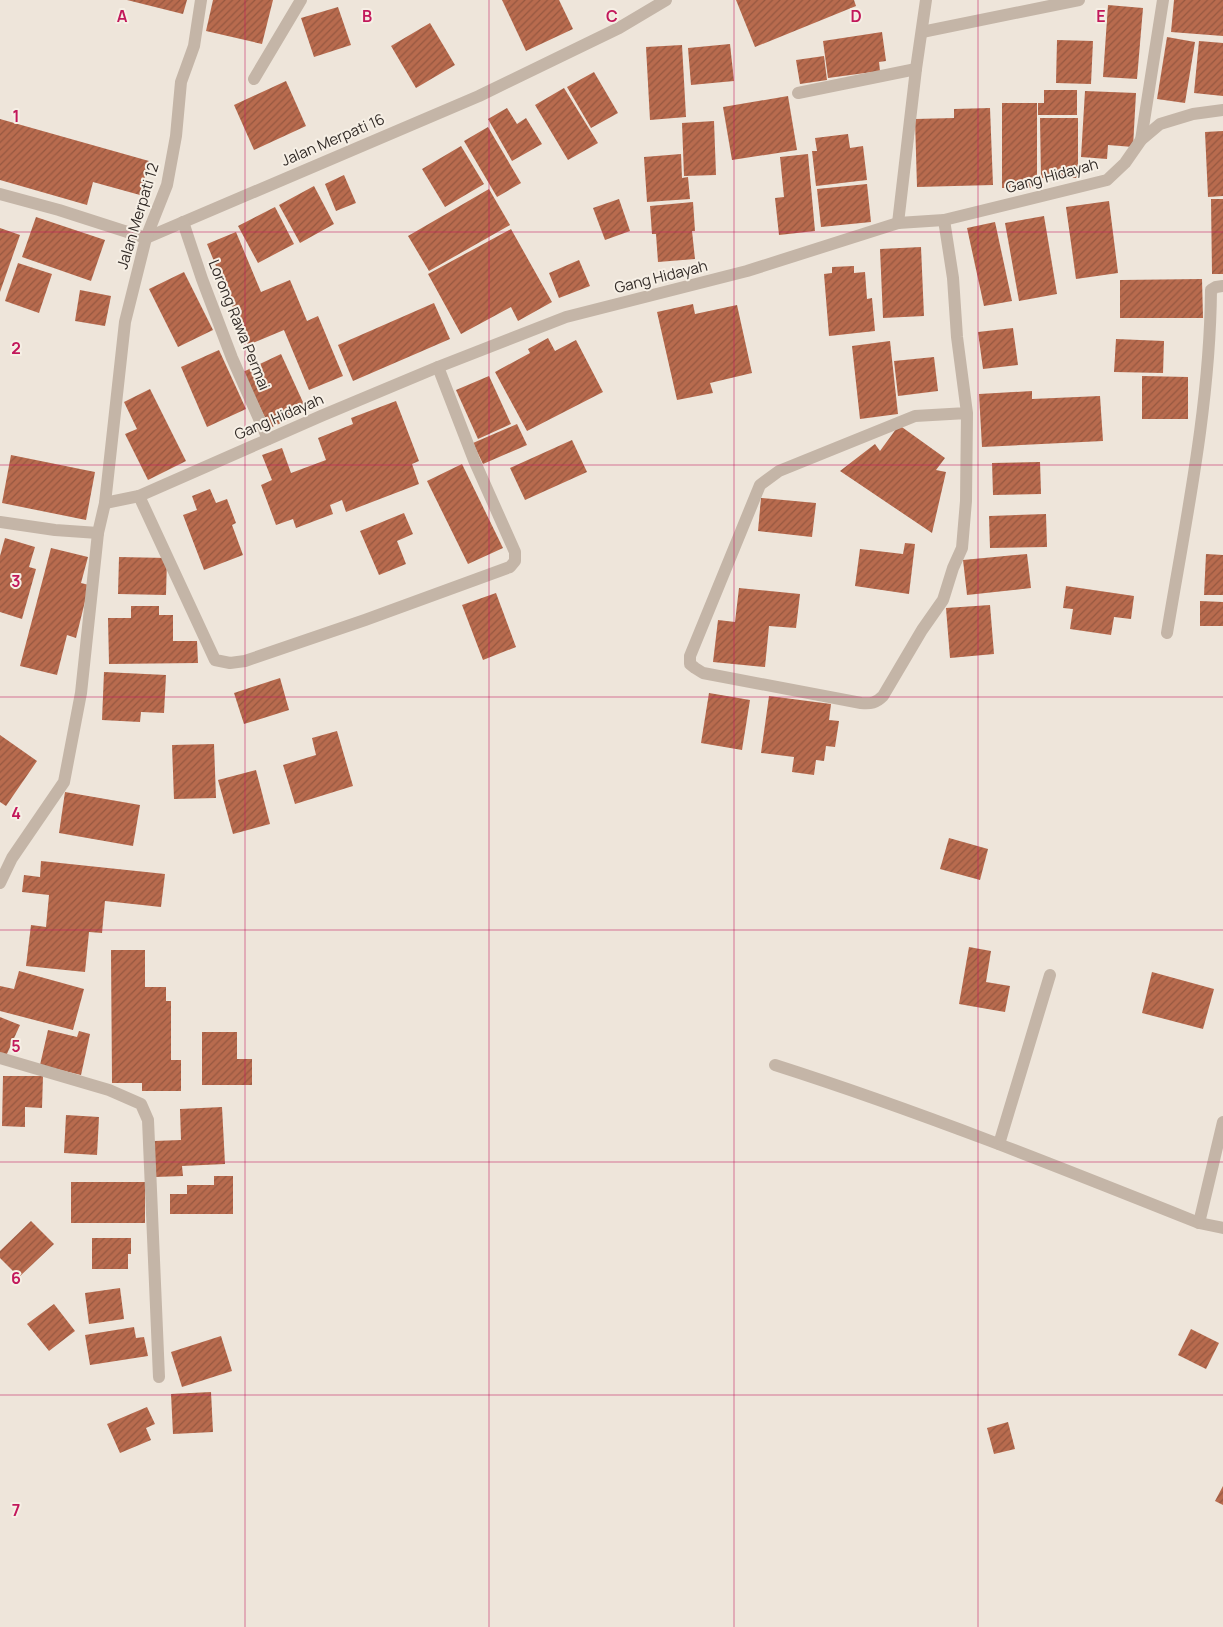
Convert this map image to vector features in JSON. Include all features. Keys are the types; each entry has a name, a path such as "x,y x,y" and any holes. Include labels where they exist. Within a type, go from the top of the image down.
{"street":[{"name":"Jalan Merpati 12","path":"0,883 12,858 64,782 81,693 98,533 105,503 125,322 146,238 167,185 176,136 182,82 194,46 201,0"},
{"path":"254,79 301,0"},
{"name":"Jalan Merpati 16","path":"146,238 479,96 619,28 666,0"},
{"path":"898,223 926,0"},
{"path":"922,32 1079,0"},
{"path":"1141,140 1163,0"},
{"path":"798,93 916,69"},
{"name":"Gang Hidayah","path":"105,503 139,496 438,367 566,317 747,271 898,223 944,220 1107,180 1125,163 1141,140 1160,124 1193,114 1223,110"},
{"path":"0,194 59,210 146,238"},
{"path":"944,220 953,278 957,336 967,413 966,501 962,548 953,568 943,600 922,630 883,696 878,702 871,704 703,673 690,664 690,656 760,485 779,471 915,416 967,413"},
{"name":"Lorong Rawa Permai","path":"183,222 232,358 268,439"},
{"path":"1167,633 1205,394 1211,290 1223,286"},
{"path":"139,496 215,660 230,663 245,661 355,624 510,567 515,561 515,552 474,460 438,367"},
{"path":"0,522 55,530 98,533"},
{"path":"1000,1144 1050,975"},
{"path":"0,1058 109,1090 140,1104 148,1120 159,1377"},
{"path":"776,1064 849,1088 1000,1144 1199,1223 1223,1228"},
{"path":"1199,1223 1223,1122"}],"building":[{"path":"127,0 187,0 183,14"},
{"path":"213,0 273,0 262,44 206,31"},
{"path":"502,0 559,0 573,29 526,51"},
{"path":"736,0 854,0 856,6 755,47"},
{"path":"1174,0 1223,0 1223,36 1171,32"},
{"path":"1108,5 1143,8 1137,79 1103,77"},
{"path":"338,7 351,45 314,57 301,18"},
{"path":"430,23 455,65 416,88 391,46"},
{"path":"882,32 886,61 879,62 880,71 828,78 823,41"},
{"path":"1167,37 1195,42 1185,103 1157,99"},
{"path":"1057,40 1093,41 1091,84 1056,83"},
{"path":"1199,41 1223,43 1223,96 1194,93"},
{"path":"730,44 734,81 691,85 688,48"},
{"path":"682,45 686,117 650,120 646,47"},
{"path":"824,56 827,80 800,84 796,60"},
{"path":"594,72 618,113 591,128 567,87"},
{"path":"286,81 306,126 254,150 234,105"},
{"path":"564,88 598,143 568,160 535,105"},
{"path":"1044,90 1077,90 1077,115 1038,115 1038,103 1044,103"},
{"path":"1085,91 1136,93 1133,147 1108,145 1107,159 1081,157"},
{"path":"788,96 797,150 732,160 723,107"},
{"path":"1002,103 1037,103 1037,188 1002,188"},
{"path":"507,108 517,124 526,118 542,144 512,161 488,119"},
{"path":"990,108 993,185 917,187 915,119 954,118 954,109"},
{"path":"1040,118 1078,118 1078,178 1041,178"},
{"path":"0,119 149,161 140,195 93,182 87,205 0,180"},
{"path":"714,121 716,175 684,176 682,123"},
{"path":"488,127 521,183 497,197 464,141"},
{"path":"1223,131 1223,196 1208,197 1205,132"},
{"path":"848,134 850,148 863,146 867,180 816,186 812,151 817,151 815,138"},
{"path":"461,146 484,184 445,207 422,169"},
{"path":"681,154 682,178 688,177 690,199 647,202 644,157"},
{"path":"808,154 815,231 779,235 775,198 784,197 780,157"},
{"path":"344,175 356,203 336,211 325,184"},
{"path":"867,184 871,222 821,227 817,189"},
{"path":"314,186 334,224 300,243 279,205"},
{"path":"489,189 510,225 429,271 408,236"},
{"path":"619,199 630,231 605,240 593,208"},
{"path":"1211,199 1223,199 1223,274 1212,274"},
{"path":"1109,201 1118,273 1076,279 1066,207"},
{"path":"693,202 695,231 692,231 695,259 658,262 656,234 652,234 650,206"},
{"path":"275,207 294,244 258,263 238,226"},
{"path":"1044,216 1057,294 1019,301 1005,223"},
{"path":"36,217 105,240 91,281 22,257"},
{"path":"995,222 1012,301 984,306 967,228"},
{"path":"0,228 20,235 0,292"},
{"path":"511,229 552,302 518,321 511,307 461,334 428,274"},
{"path":"236,232 261,292 290,280 307,321 318,316 343,376 309,390 284,330 248,345 207,244"},
{"path":"921,247 924,316 883,318 880,249"},
{"path":"579,260 590,286 559,298 549,273"},
{"path":"18,263 52,274 39,313 5,301"},
{"path":"854,266 854,273 865,272 867,299 872,298 875,331 829,336 824,274 832,273 832,267"},
{"path":"184,272 213,330 178,347 149,289"},
{"path":"1202,279 1203,318 1120,318 1120,280"},
{"path":"80,290 111,296 105,326 75,321"},
{"path":"434,303 450,339 353,381 338,345"},
{"path":"693,304 695,314 737,305 752,373 710,383 713,393 677,400 657,312"},
{"path":"1013,328 1018,365 983,369 978,332"},
{"path":"548,338 555,351 576,340 603,392 527,431 495,372 530,353 528,349"},
{"path":"1116,339 1164,341 1163,373 1114,372"},
{"path":"890,341 898,414 860,419 852,346"},
{"path":"219,350 246,409 207,427 181,367"},
{"path":"281,354 307,411 270,428 243,372"},
{"path":"934,357 938,391 898,396 894,361"},
{"path":"489,376 511,424 478,439 456,390"},
{"path":"1142,376 1188,377 1188,419 1142,419"},
{"path":"150,389 186,461 148,480 125,434 137,429 124,402"},
{"path":"1032,391 1032,399 1100,396 1103,441 982,447 979,394"},
{"path":"396,401 419,461 412,464 419,484 346,512 342,500 330,505 333,514 296,528 293,519 276,525 261,485 272,480 262,455 282,448 291,473 326,460 318,438 353,424 351,418"},
{"path":"517,424 527,445 483,464 473,443"},
{"path":"899,425 945,458 936,470 946,472 932,533 840,471 875,444 880,451"},
{"path":"572,440 587,472 525,500 510,468"},
{"path":"11,455 95,472 86,520 2,503"},
{"path":"1040,462 1041,494 993,495 992,463"},
{"path":"462,464 503,548 468,564 427,481"},
{"path":"210,489 216,503 227,499 236,523 232,525 243,555 204,570 183,515 197,510 192,496"},
{"path":"761,498 816,503 812,537 758,531"},
{"path":"404,513 413,534 397,541 406,564 379,575 360,531"},
{"path":"1046,514 1047,547 990,548 989,516"},
{"path":"5,538 35,547 29,567 36,569 22,619 0,612 0,556"},
{"path":"905,543 915,544 909,594 855,586 860,549 903,554"},
{"path":"51,548 88,557 81,583 89,585 76,638 67,635 57,675 20,666"},
{"path":"1027,554 1031,588 967,595 963,560"},
{"path":"1206,554 1223,555 1223,595 1204,595"},
{"path":"119,557 167,558 166,595 118,594"},
{"path":"1066,586 1134,596 1131,619 1114,617 1111,635 1070,629 1073,609 1063,608"},
{"path":"739,588 800,594 796,628 769,626 765,667 713,662 718,620 735,622"},
{"path":"496,593 516,647 483,660 462,605"},
{"path":"1200,601 1223,602 1223,626 1200,626"},
{"path":"990,605 994,654 950,658 946,608"},
{"path":"131,606 159,606 159,615 173,615 173,641 197,641 198,663 109,664 108,618 131,618"},
{"path":"104,672 166,675 164,713 141,712 140,722 102,720"},
{"path":"280,678 289,710 244,724 234,693"},
{"path":"709,693 750,700 742,750 701,743"},
{"path":"769,696 831,704 829,720 839,721 835,747 826,746 824,761 816,760 814,775 792,772 794,757 761,753"},
{"path":"337,731 353,786 295,804 283,765 316,755 312,738"},
{"path":"0,735 37,761 6,806 0,802"},
{"path":"214,744 216,798 174,799 172,745"},
{"path":"256,770 270,824 233,834 218,780"},
{"path":"65,792 140,805 133,846 59,833"},
{"path":"949,838 988,849 980,880 940,869"},
{"path":"41,861 165,874 161,907 105,901 102,933 89,932 85,972 26,966 31,925 46,927 49,895 22,892 24,875 40,877"},
{"path":"969,947 991,951 986,982 1010,986 1005,1012 959,1004"},
{"path":"111,950 145,950 145,987 166,987 166,1001 171,1001 171,1060 181,1060 181,1091 142,1091 142,1083 112,1083"},
{"path":"19,971 84,989 73,1030 0,1011 0,986 14,989"},
{"path":"1152,972 1214,989 1203,1029 1142,1013"},
{"path":"0,1017 20,1025 6,1056 0,1054"},
{"path":"48,1030 77,1037 79,1031 90,1034 81,1075 40,1065"},
{"path":"202,1032 237,1032 237,1059 252,1059 252,1085 202,1085"},
{"path":"3,1076 43,1076 42,1108 25,1107 25,1127 2,1126"},
{"path":"222,1107 225,1164 182,1166 183,1176 155,1177 154,1141 181,1140 180,1109"},
{"path":"66,1115 99,1117 97,1155 64,1153"},
{"path":"214,1176 233,1176 233,1214 170,1214 170,1194 187,1194 187,1185 214,1185"},
{"path":"71,1182 145,1182 145,1223 71,1223"},
{"path":"31,1221 54,1244 19,1277 0,1258 0,1251"},
{"path":"92,1238 131,1238 131,1254 128,1254 128,1269 92,1269"},
{"path":"120,1288 124,1319 89,1324 85,1293"},
{"path":"54,1304 75,1331 49,1351 27,1324"},
{"path":"134,1327 136,1338 144,1337 148,1356 90,1365 85,1335"},
{"path":"1191,1329 1219,1343 1206,1369 1178,1355"},
{"path":"221,1336 232,1371 182,1387 171,1352"},
{"path":"211,1392 213,1432 173,1434 171,1394"},
{"path":"147,1407 155,1424 146,1428 151,1440 120,1453 107,1424"},
{"path":"1008,1422 1015,1449 994,1454 987,1428"},
{"path":"1223,1486 1223,1505 1215,1501"}]}
